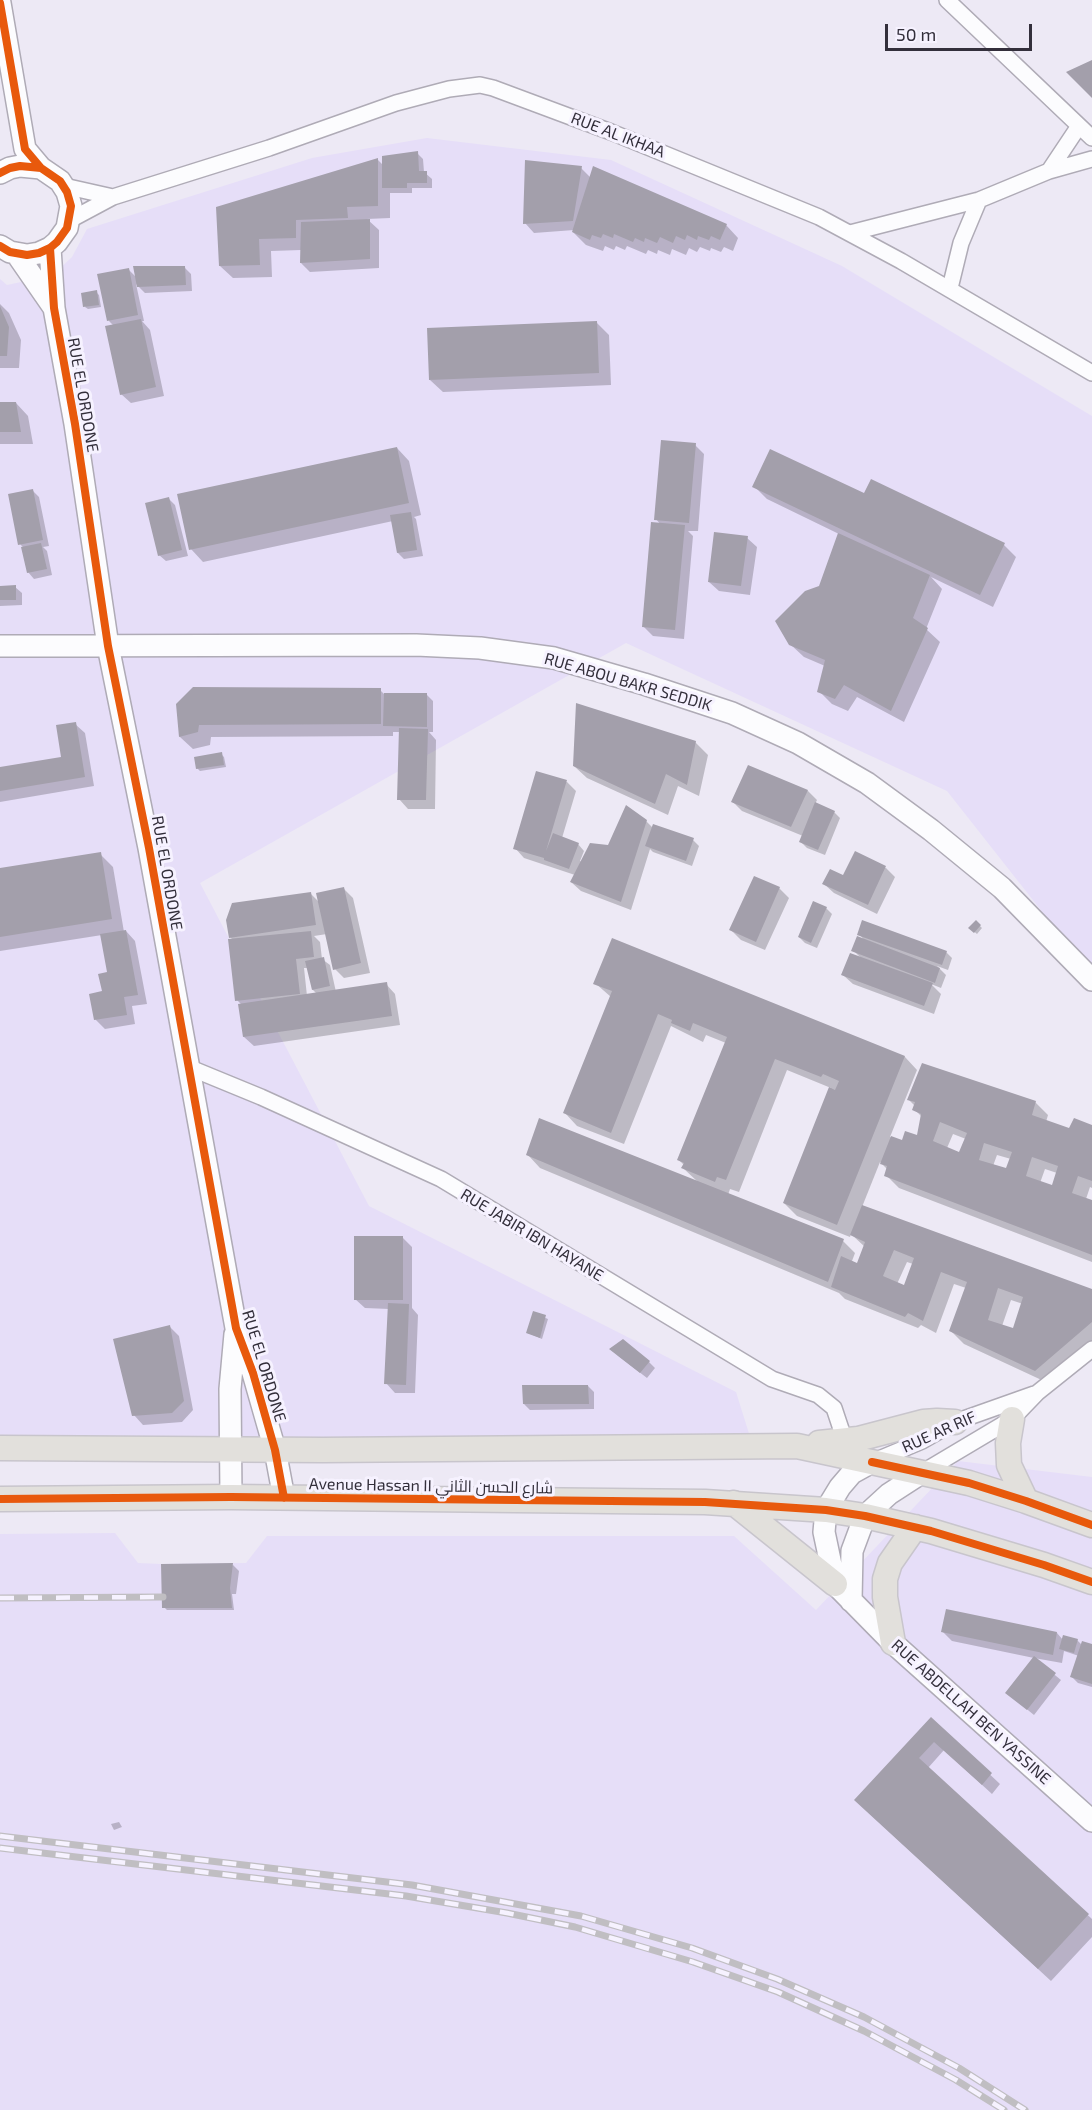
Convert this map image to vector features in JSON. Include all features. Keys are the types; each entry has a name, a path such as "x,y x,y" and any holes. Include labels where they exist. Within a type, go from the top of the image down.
{"main road":[{"path":"1012,1419 1008,1443 1009,1465 1026,1501"},
{"path":"797,1446 845,1441 922,1422 955,1422"},
{"name":"Avenue Hassan II شارع الحسن الثاني","path":"0,1448 275,1450 797,1446 923,1472 1026,1501 1092,1525"},
{"name":"Avenue Hassan II شارع الحسن الثاني","path":"0,1499 231,1497 734,1503 826,1510 915,1527 1044,1565 1092,1582"},
{"path":"734,1503 843,1593"},
{"path":"893,1643 885,1597 886,1572 897,1551 915,1527"}],"street":[{"path":"947,0 1092,138"},
{"path":"0,3 25,149 41,168 56,177 64,186 71,206 70,220 63,236 50,248 33,254 8,250"},
{"name":"RUE AL IKHAA","path":"70,220 112,197 269,148 396,103 449,89 480,85 610,132 780,200 850,233 950,288 1092,373"},
{"path":"1049,171 1079,126"},
{"path":"850,233 979,200 1049,171 1092,159"},
{"path":"0,173 20,166 41,168"},
{"path":"64,186 112,197"},
{"path":"950,288 961,243 979,200"},
{"name":"RUE EL ORDONE","path":"50,248 54,308 75,424 108,646 151,857 236,1328 253,1373 275,1450 284,1498"},
{"name":"RUE EL ORDONE","path":"8,250 54,308"},
{"name":"RUE ABOU BAKR SEDDIK","path":"0,646 416,645 480,648 554,658 644,684 732,712 798,743 867,783 931,830 1002,888 1092,980"},
{"name":"RUE JABIR IBN HAYANE","path":"188,1066 261,1096 441,1179 772,1379 818,1395 834,1408 845,1441"},
{"name":"RUE EL ORDONE","path":"231,1497 230,1389 236,1328"},
{"name":"RUE AR RIF","path":"865,1516 889,1494 1012,1419 1037,1393 1092,1349"},
{"name":"RUE AR RIF","path":"826,1510 852,1473 922,1441 955,1422 1037,1393"},
{"path":"826,1510 824,1532 843,1593"},
{"path":"843,1593 852,1551 865,1516"},
{"name":"RUE ABDELLAH BEN YASSINE","path":"843,1593 893,1643 1092,1821"}],"shaded area":[{"path":"427,138 611,160 842,266 1092,416 1092,975 947,791 626,643 200,883 369,1206 736,1392 757,1459 0,1453 0,279 7,285 53,275 72,257 87,229 312,158"},
{"path":"958,1461 1092,1477 1092,2110 0,2110 0,1534 115,1533 138,1563 161,1564 246,1563 267,1536 734,1536 816,1610"}],"building":[{"path":"1092,60 1092,98 1066,72"},
{"path":"418,151 419,171 427,171 427,183 407,183 407,188 382,188 382,156"},
{"path":"378,158 378,206 347,207 348,218 296,220 296,238 259,239 260,265 219,266 216,207"},
{"path":"525,160 582,166 573,221 523,224"},
{"path":"593,166 727,224 720,240 711,236 709,240 698,236 697,240 687,235 685,240 676,236 673,243 660,237 657,243 645,238 644,242 635,238 633,242 614,234 613,238 603,234 601,238 592,235 590,240 572,232"},
{"path":"370,219 370,259 300,263 301,222"},
{"path":"133,266 185,266 186,285 137,287"},
{"path":"129,268 138,315 107,321 97,274"},
{"path":"97,290 99,305 83,307 81,293"},
{"path":"0,306 9,327 7,356 0,356"},
{"path":"141,319 156,387 120,395 105,326"},
{"path":"597,321 599,373 429,380 427,328"},
{"path":"0,402 16,402 21,432 0,432"},
{"path":"661,440 696,443 689,523 654,520"},
{"path":"397,447 409,503 189,550 177,494"},
{"path":"770,449 864,493 871,479 1005,543 980,595 752,487"},
{"path":"33,489 43,540 18,545 8,494"},
{"path":"169,497 182,550 158,556 145,503"},
{"path":"411,512 417,550 397,553 390,515"},
{"path":"651,522 685,525 675,630 642,627"},
{"path":"714,532 748,536 741,586 708,582"},
{"path":"838,533 930,575 913,618 928,628 891,711 844,685 835,699 817,692 825,660 789,645 775,621 805,591 819,586"},
{"path":"41,543 47,569 27,573 21,547"},
{"path":"16,585 16,600 0,600 0,586"},
{"path":"193,687 381,688 381,724 199,725 198,732 179,737 176,704"},
{"path":"384,693 427,693 427,727 383,726"},
{"path":"576,703 696,741 687,785 666,774 655,804 573,766"},
{"path":"76,722 85,777 0,791 0,767 61,757 56,725"},
{"path":"399,728 428,729 426,800 397,800"},
{"path":"222,752 224,765 196,769 194,757"},
{"path":"748,765 808,790 791,827 731,802"},
{"path":"536,771 567,780 546,851 553,833 579,843 569,869 544,860 544,858 513,849"},
{"path":"815,802 835,811 818,850 799,842"},
{"path":"626,805 647,820 621,902 570,882 590,843 608,845"},
{"path":"653,824 694,838 686,861 645,846"},
{"path":"855,851 886,866 868,905 822,884 830,869 843,875"},
{"path":"101,852 112,919 0,937 0,868"},
{"path":"754,876 780,887 756,942 729,930"},
{"path":"344,887 361,963 333,970 316,893"},
{"path":"311,892 316,925 229,938 226,920 232,903"},
{"path":"813,901 827,907 811,943 798,937"},
{"path":"862,920 947,951 942,965 857,935"},
{"path":"976,920 981,925 974,933 968,928"},
{"path":"126,930 138,995 124,997 127,1015 94,1020 89,994 102,991 98,974 107,972 100,934"},
{"path":"311,931 314,957 296,959 300,994 235,1001 228,939"},
{"path":"857,936 940,968 935,983 851,951"},
{"path":"612,938 905,1056 837,1225 783,1203 829,1087 835,1090 839,1081 823,1074 821,1077 775,1059 726,1180 717,1177 715,1182 681,1168 684,1163 677,1160 727,1037 693,1023 690,1031 671,1023 672,1020 658,1014 611,1133 563,1113 612,991 593,984"},
{"path":"850,953 933,983 924,1006 841,975"},
{"path":"324,957 330,986 312,990 305,961"},
{"path":"387,982 392,1016 243,1037 238,1004"},
{"path":"922,1063 1036,1101 1032,1115 1069,1128 1074,1118 1092,1125 1092,1181 1078,1176 1072,1193 1092,1200 1092,1255 884,1176 887,1166 880,1164 891,1136 902,1140 905,1131 917,1135 921,1114 912,1110 915,1102 907,1100","holes":["940,1122 967,1133 959,1152 933,1141","984,1143 1012,1152 1006,1168 979,1160","1032,1157 1058,1166 1052,1185 1026,1176"]},
{"path":"539,1118 844,1239 828,1282 526,1155"},
{"path":"862,1205 1092,1289 1092,1322 1035,1371 949,1331 967,1282 941,1272 923,1321 908,1313 905,1317 831,1287 841,1256 857,1263 865,1242 850,1235","holes":["894,1250 914,1258 904,1285 883,1276","998,1288 1023,1297 1013,1328 988,1320"]},
{"path":"354,1236 403,1236 403,1300 354,1300"},
{"path":"388,1303 409,1304 406,1385 384,1384"},
{"path":"533,1311 546,1315 540,1338 526,1333"},
{"path":"170,1325 184,1401 172,1413 132,1416 113,1339"},
{"path":"623,1339 650,1361 640,1373 609,1349"},
{"path":"522,1385 588,1385 589,1404 523,1404"},
{"path":"233,1563 230,1588 232,1608 162,1608 161,1564"},
{"path":"946,1609 1057,1632 1053,1655 941,1632"},
{"path":"1063,1635 1078,1639 1074,1653 1059,1649"},
{"path":"1082,1641 1092,1644 1092,1684 1070,1677"},
{"path":"1034,1656 1056,1673 1027,1710 1005,1693"},
{"path":"931,1717 992,1773 982,1785 934,1742 919,1758 1089,1914 1038,1969 854,1800"}],"railway":[{"path":"0,1598 163,1597"},
{"path":"0,1836 412,1885 581,1916 692,1948 777,1979 864,2017 959,2068 1025,2110"},
{"path":"0,1848 406,1896 575,1927 693,1962 778,1992 864,2031 956,2080 1004,2110"}],"cycle path":[{"path":"0,3 25,149 41,168"},
{"path":"0,173 20,166 41,168 60,181 67,192 71,206 67,228 50,248 27,255 10,252 0,246"},
{"path":"50,248 54,308 75,424 108,646 149,848 236,1328 253,1373 275,1450 284,1498"},
{"path":"872,1462 969,1483 1092,1525"},
{"path":"0,1499 231,1497 705,1502 826,1510 931,1531 1092,1582"}]}
